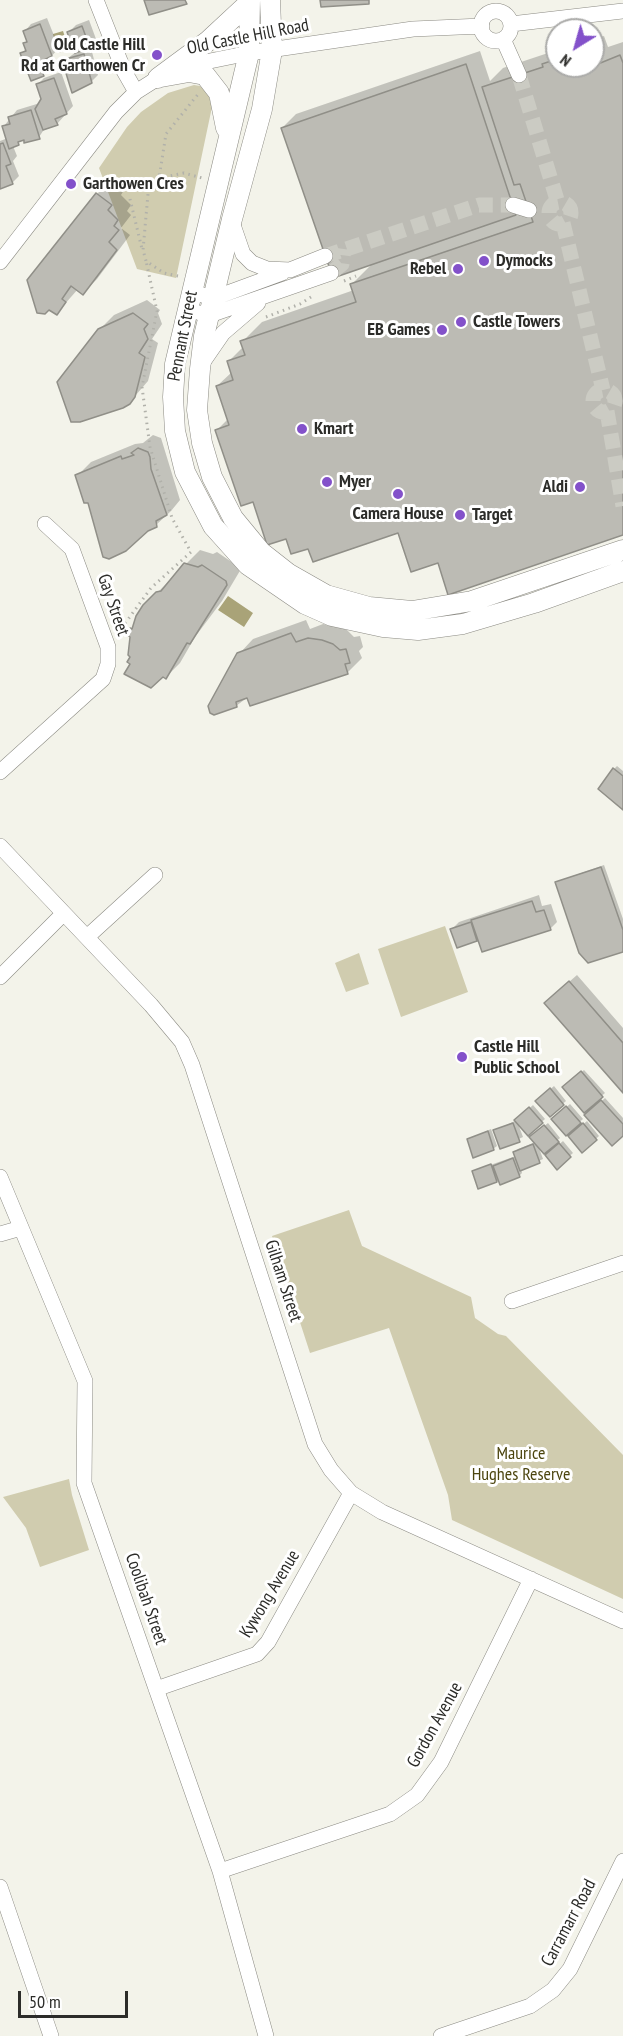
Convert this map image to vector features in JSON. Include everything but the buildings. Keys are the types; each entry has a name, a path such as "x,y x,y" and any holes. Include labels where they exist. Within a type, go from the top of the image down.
{"main road":[{"name":"Pennant Street","path":"270,0 272,50 262,109 232,219 212,306 200,369 197,410 202,443 212,477 233,518 261,552 289,574 327,595 369,607 412,611 445,608 623,550"},
{"name":"Pennant Street","path":"250,1 249,53 187,293 175,364 173,397 175,431 185,472 201,506 227,544 248,565 305,604 332,616 382,627 418,630 463,624 534,603 623,572"},
{"path":"158,78 224,28 250,1"},
{"path":"158,78 189,72 205,75 219,93 227,139"}],"street":[{"path":"96,0 124,71 136,92"},
{"path":"511,24 623,11"},
{"path":"493,12 503,13 511,24 509,33 503,39 490,40 484,34 482,26 485,17 493,12"},
{"name":"Old Castle Hill Road","path":"0,262 99,132 136,92 158,78 205,62 249,53 413,29 482,26"},
{"path":"503,39 519,75"},
{"path":"513,205 529,210"},
{"path":"232,219 237,242 243,254 252,263 267,269 290,270"},
{"path":"212,306 325,256"},
{"path":"187,293 212,306 333,278"},
{"path":"200,369 209,351 223,333 250,308 272,293"},
{"name":"Gay Street","path":"0,772 103,679 108,664 108,647 72,549 45,524"},
{"name":"Gilham Street","path":"0,846 151,1005 182,1042 192,1065 315,1444 331,1470 351,1493 382,1512 623,1621"},
{"path":"87,937 155,875"},
{"path":"0,977 63,914"},
{"name":"Coolibah Street","path":"0,1177 85,1381 84,1483 220,1871 266,2036"},
{"path":"0,1234 21,1228"},
{"path":"512,1301 623,1263"},
{"name":"Kywong Avenue","path":"156,1689 257,1654 268,1642 351,1493"},
{"name":"Gordon Avenue","path":"220,1871 390,1814 417,1795 441,1762 531,1579"},
{"name":"Carramarr Road","path":"441,2036 530,2006 553,1990 570,1969 623,1861"},
{"path":"0,1887 51,2036"}],"path":[{"path":"143,250 148,194 159,178 166,134 191,101 204,89"},
{"path":"159,178 184,173 202,178"},
{"path":"108,647 151,588 191,552 172,518 150,447 142,387 157,311 129,199"},
{"path":"146,261 187,293"},
{"path":"333,278 356,276"},
{"path":"262,319 300,304 317,293"}],"green space":[{"path":"194,85 200,86 208,93 212,107 176,278 137,269 99,168 127,127 141,112 168,93"},
{"path":"445,926 468,992 401,1017 378,949"},
{"path":"359,953 369,984 346,992 335,963"},
{"name":"Maurice Hughes Reserve","path":"349,1210 362,1246 471,1297 475,1318 498,1334 506,1336 623,1455 623,1599 452,1520 448,1495 389,1328 310,1353 272,1236"},
{"path":"69,1479 89,1550 40,1567 26,1528 3,1497"}],"shaded area":[{"path":"63,31 69,49 59,53 53,34"},
{"path":"228,596 253,613 244,627 218,610"}],"tunnel":[{"path":"519,75 558,203"},
{"path":"560,202 568,205 571,213 568,221 560,224 552,221 549,213 552,205 560,202"},
{"path":"325,256 479,205 513,205"},
{"path":"563,223 603,390"},
{"path":"331,273 342,264 344,249"},
{"path":"604,390 612,393 615,401 612,409 604,412 596,409 593,401 596,393 604,390"},
{"path":"607,411 623,506"}],"place":[{"name":"Old Castle Hill Rd at Garthowen Cr","path":"157,55"},
{"name":"Garthowen Cres","path":"71,184"},
{"name":"Dymocks","path":"484,261"},
{"name":"Rebel","path":"458,269"},
{"name":"Castle Towers","path":"461,322"},
{"name":"EB Games","path":"442,330"},
{"name":"Kmart","path":"302,429"},
{"name":"Myer","path":"327,482"},
{"name":"Aldi","path":"580,487"},
{"name":"Camera House","path":"398,494"},
{"name":"Target","path":"460,515"},
{"name":"Castle Hill Public School","path":"462,1057"}]}
